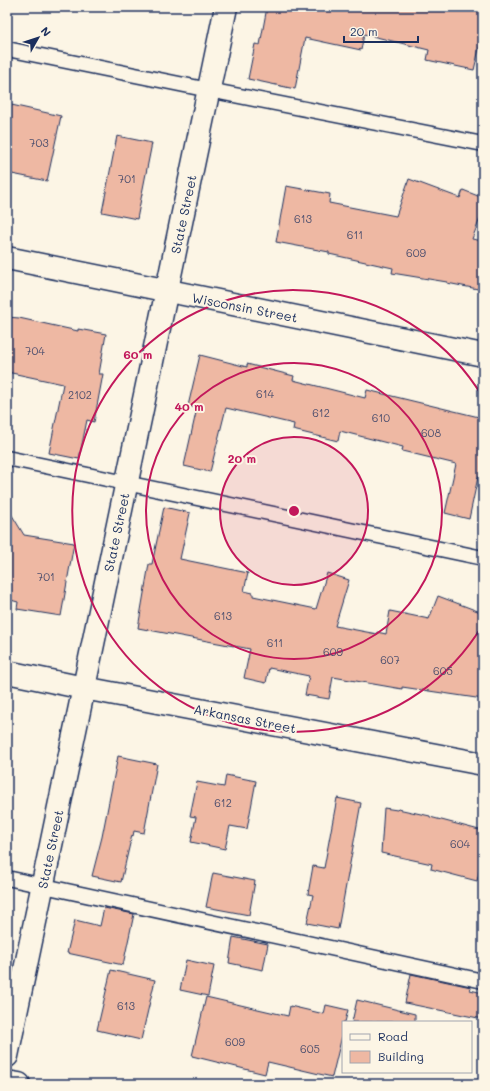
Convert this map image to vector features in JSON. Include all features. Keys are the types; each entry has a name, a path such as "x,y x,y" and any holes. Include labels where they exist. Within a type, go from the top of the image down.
{"street":[{"name":"State Street","path":"7,1056 226,7"},
{"name":"Wisconsin Street","path":"7,258 483,355"},
{"name":"Arkansas Street","path":"7,672 483,764"},
{"path":"7,1082 19,1084"}],"lane":[{"path":"7,49 483,144"},
{"path":"7,458 483,558"},
{"path":"7,878 483,981"}],"building":[{"path":"267,7 483,7 483,32 474,70 427,60 429,50 364,34 361,50 305,38 295,89 248,79 255,44 260,45"},
{"path":"7,104 61,116 47,181 7,173"},
{"path":"117,136 152,143 137,219 102,212"},
{"path":"409,179 460,198 463,190 483,198 483,211 472,239 483,241 483,290 447,282 392,273 393,268 329,254 329,252 276,242 286,186 330,194 329,203 396,216"},
{"path":"7,317 19,318 78,331 78,329 106,334 99,374 103,374 94,422 87,420 79,459 49,453 63,384 7,372"},
{"path":"200,355 247,367 247,364 294,376 293,380 365,398 367,390 483,418 483,479 478,477 469,519 445,513 456,464 402,451 403,447 340,431 338,441 293,430 294,424 226,408 210,472 184,466 197,408 188,406"},
{"path":"7,507 24,535 74,543 61,616 17,609 18,602 7,599"},
{"path":"164,507 190,513 180,559 248,573 244,591 253,593 253,596 316,609 327,573 349,580 335,626 377,634 377,632 386,634 390,611 429,619 438,596 483,613 483,699 402,687 402,689 333,677 329,699 305,695 309,676 269,668 266,683 244,678 250,649 138,628 149,564 152,564"},
{"path":"118,756 157,764 144,833 134,831 133,836 132,835 121,882 92,876 102,837"},
{"path":"226,775 256,781 247,829 230,826 225,849 191,842 196,817 190,816 197,782 224,787"},
{"path":"337,798 361,803 338,929 307,923 313,895 308,894 313,866 324,868"},
{"path":"384,808 398,809 430,816 483,831 483,855 477,881 431,869 432,864 381,853"},
{"path":"213,873 255,881 249,915 206,907"},
{"path":"104,908 134,914 123,965 67,953 75,920 100,926"},
{"path":"233,937 268,944 263,970 229,963"},
{"path":"186,960 214,966 208,996 180,990"},
{"path":"111,970 155,980 141,1040 97,1030"},
{"path":"411,974 471,987 470,990 483,993 483,1019 405,1003"},
{"path":"206,997 288,1016 290,1006 324,1014 326,1005 348,1010 345,1021 342,1021 342,1036 332,1077 268,1062 265,1074 192,1056"},
{"path":"357,1000 415,1014 415,1021 352,1021"}]}
